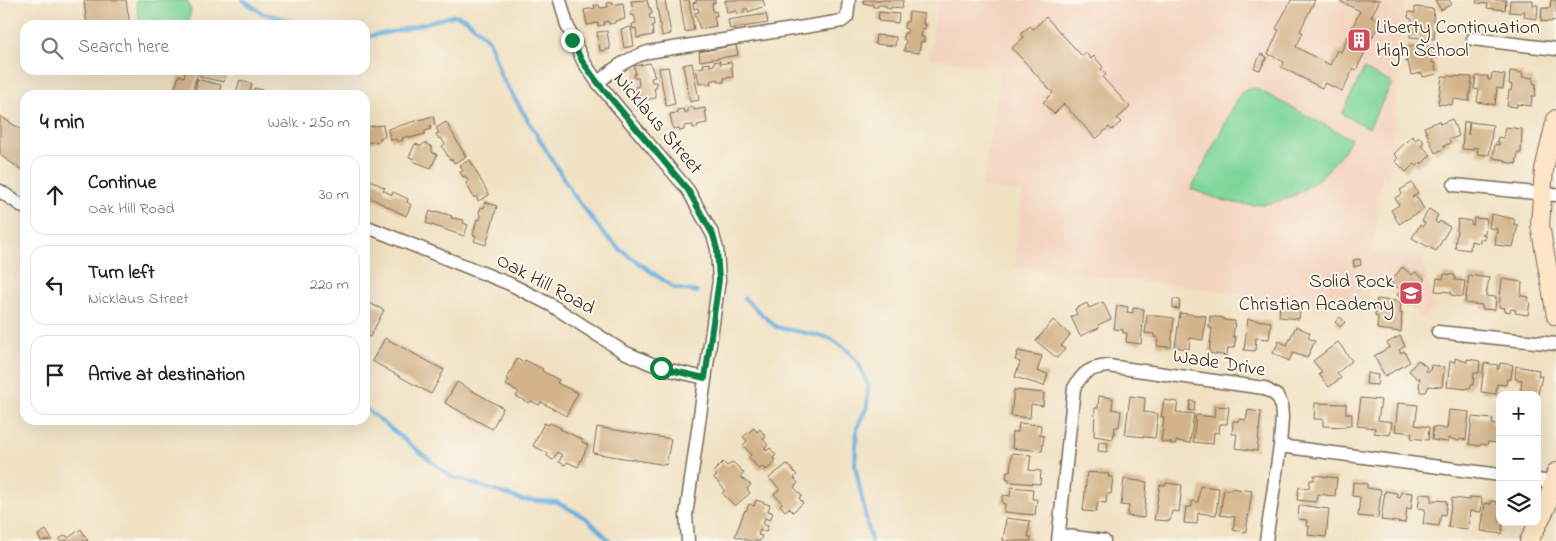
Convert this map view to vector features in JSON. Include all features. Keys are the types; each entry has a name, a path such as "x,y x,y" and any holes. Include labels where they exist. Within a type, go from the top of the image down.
{"street":[{"name":"Nicklaus Street","path":"560,0 572,40 582,61 598,83 688,190 713,235 717,249 719,280 686,515 688,541"},
{"path":"598,83 616,66 648,52 842,20 847,17 849,0"},
{"path":"1473,39 1556,49"},
{"path":"1556,119 1544,169 1548,194 1540,225 1556,316"},
{"path":"1454,185 1548,194"},
{"path":"0,191 20,205"},
{"name":"Oak Hill Road","path":"370,228 510,284 551,304 624,352 661,368 705,378"},
{"path":"1438,332 1556,344"},
{"name":"Wade Drive","path":"1058,538 1074,388 1080,376 1087,371 1108,366 1264,388 1277,396 1281,404 1282,417 1280,446 1266,541"},
{"path":"1280,446 1496,474"},
{"path":"1528,541 1546,508 1551,479"},
{"path":"1058,538 1104,541"}],"shaded area":[{"path":"939,0 1405,0 1389,180 1381,180 1373,252 1422,258 1435,310 1430,311 1422,318 1371,276 1366,308 1014,266 1023,193 982,187 1001,68 930,58"}],"green space":[{"path":"187,0 191,11 189,20 139,20 136,1"},
{"path":"1364,69 1392,83 1369,128 1342,114"},
{"path":"1255,88 1351,139 1330,168 1317,180 1288,198 1272,203 1254,205 1229,202 1191,189 1240,94 1247,89"}],"building":[{"path":"126,0 129,20 86,20 84,1"},
{"path":"647,0 652,14 649,15 650,19 653,18 653,35 637,38 636,28 633,29 632,24 636,23 634,15 631,16 631,11 633,11 631,1"},
{"path":"656,0 665,0 671,34 662,36"},
{"path":"680,0 689,0 694,30 685,32"},
{"path":"696,0 715,0 715,3 712,3 713,12 716,11 717,16 714,16 716,26 700,29 695,13 699,12 698,8 694,9 693,3"},
{"path":"725,0 763,0 765,6 748,12 748,9 744,9 744,13 737,14 737,11 727,13"},
{"path":"863,0 903,0 902,8 891,7 891,9 882,5 873,7 873,5 863,3"},
{"name":"Liberty Continuation High School","path":"1291,0 1315,0 1300,31 1303,33 1296,47 1330,65 1337,50 1341,52 1360,11 1338,0 1380,0 1371,17 1380,22 1356,70 1354,68 1342,91 1325,83 1322,88 1281,67 1284,62 1268,54 1279,30 1276,29"},
{"path":"1435,0 1449,0 1452,4 1441,10"},
{"path":"1477,0 1506,0 1505,10 1487,8 1488,4 1476,3"},
{"path":"1510,0 1533,0 1533,5 1538,5 1537,19 1524,17 1525,11 1522,11 1522,13 1509,12"},
{"path":"1551,0 1556,0 1556,21 1541,21 1542,8 1550,8"},
{"path":"613,2 613,5 623,3 625,19 609,24 608,21 604,22 604,25 598,26 598,23 587,25 584,10 595,8 594,5 599,5 600,8 608,7 607,3"},
{"path":"1415,7 1434,9 1433,21 1436,21 1434,39 1410,37 1412,19 1408,18 1409,12 1415,13"},
{"path":"879,12 899,14 898,23 878,21"},
{"path":"909,12 924,14 923,24 926,24 925,29 922,28 921,37 924,37 924,42 921,41 919,53 904,51 906,40 903,39 907,29 904,28 905,22 908,22"},
{"path":"766,14 768,23 730,29 728,20"},
{"path":"1046,17 1082,56 1086,53 1091,59 1094,56 1106,74 1103,78 1130,107 1117,119 1121,122 1112,130 1109,127 1096,139 1064,104 1054,114 1043,102 1053,93 1012,48 1024,37 1021,34 1030,26 1033,29"},
{"path":"631,27 634,46 624,48 621,29"},
{"path":"607,31 610,49 600,51 597,32"},
{"path":"876,35 896,37 895,46 875,44"},
{"path":"736,45 738,55 700,61 699,52"},
{"path":"1408,45 1418,47 1417,57 1423,55 1421,47 1435,46 1438,58 1431,59 1432,63 1434,62 1437,74 1423,77 1422,73 1411,75 1408,62 1406,62"},
{"path":"1261,54 1267,57 1260,70 1254,68"},
{"path":"720,61 720,64 731,62 733,77 724,78 724,82 719,82 718,79 710,81 711,84 699,84 696,68 704,67 703,64 710,63 710,66 714,65 714,62"},
{"path":"650,63 655,77 651,78 652,82 656,82 657,88 654,88 656,98 640,101 639,91 636,91 635,87 639,86 638,78 634,78 634,74 636,74 634,66"},
{"path":"692,63 699,100 690,102 683,65"},
{"path":"668,67 675,104 666,106 659,68"},
{"path":"1510,71 1523,73 1522,77 1533,78 1533,83 1536,84 1535,96 1532,96 1531,106 1517,104 1517,107 1507,106 1509,90 1511,91 1512,85 1509,84"},
{"path":"1492,73 1505,75 1503,89 1497,88 1495,105 1477,102 1479,90 1474,89 1476,76 1488,76 1488,80 1491,80"},
{"path":"179,75 184,77 185,75 197,75 193,90 174,90"},
{"path":"200,75 225,75 224,82 200,77"},
{"path":"1442,76 1472,77 1469,101 1453,99 1452,105 1438,104"},
{"path":"197,79 221,85 220,90 195,90"},
{"path":"240,80 252,84 250,90 237,90"},
{"path":"694,107 694,110 705,108 707,123 693,128 693,125 684,126 684,130 680,131 679,128 673,129 670,114 677,113 677,110 683,109 684,112 688,112 688,108"},
{"path":"0,116 20,129 20,169 0,155"},
{"path":"433,116 435,125 430,126 431,129 425,131 425,134 402,138 403,140 397,142 397,139 391,140 388,129"},
{"path":"1452,119 1459,136 1449,140 1451,143 1435,153 1424,127 1439,121 1440,124"},
{"path":"446,122 466,157 454,163 452,159 450,160 442,146 445,144 436,134 439,133 436,128"},
{"path":"1464,122 1469,122 1468,135 1470,122 1493,125 1489,155 1477,154 1478,148 1473,147 1473,150 1462,149"},
{"path":"383,125 385,137 380,138 380,141 370,142 370,126"},
{"path":"1505,127 1522,129 1521,153 1518,153 1516,164 1493,158 1495,144 1499,145 1499,142 1497,142 1498,137 1503,138"},
{"path":"1412,136 1416,140 1419,137 1424,142 1421,145 1431,155 1422,164 1421,162 1417,166 1414,164 1406,172 1395,161 1398,158 1394,154"},
{"path":"425,143 432,147 432,152 437,155 431,168 413,161 414,159 409,157 415,144 421,146"},
{"path":"470,160 489,195 478,201 476,196 474,198 466,183 469,182 460,172 463,171 460,165"},
{"path":"370,180 385,188 383,190 392,195 393,192 408,199 407,202 411,205 406,216 370,198"},
{"path":"1412,183 1418,193 1412,197 1414,199 1417,197 1424,209 1399,224 1391,210 1399,205 1395,198 1402,194 1400,190"},
{"path":"485,202 497,206 486,245 474,241 476,236 473,235 477,219 480,220 481,217 479,213 481,207 484,208"},
{"path":"1429,209 1438,215 1435,221 1438,224 1440,221 1450,227 1436,251 1412,238 1420,225 1422,227 1425,223 1422,221"},
{"path":"430,211 435,213 436,211 452,216 451,218 464,220 463,223 468,225 464,236 426,223"},
{"path":"1491,214 1514,219 1514,224 1518,225 1513,247 1495,245 1497,229 1489,228"},
{"path":"1474,218 1487,219 1485,233 1481,234 1485,235 1485,240 1480,239 1480,243 1471,241 1470,250 1455,248 1458,219 1471,221 1471,225 1473,225"},
{"path":"1360,259 1361,265 1354,267 1353,260"},
{"path":"1402,267 1412,275 1415,272 1425,279 1414,292 1418,295 1411,305 1397,295 1401,290 1391,282"},
{"path":"1444,274 1455,275 1455,280 1465,281 1463,297 1451,295 1451,292 1435,291 1437,278 1443,279"},
{"path":"1469,275 1489,278 1486,296 1496,297 1495,310 1482,309 1482,305 1465,303"},
{"path":"1502,279 1522,282 1521,296 1529,297 1528,301 1530,302 1528,315 1515,313 1516,310 1511,309 1510,312 1504,311 1505,308 1499,307"},
{"path":"1173,299 1180,300 1179,309 1173,308"},
{"path":"1377,299 1401,302 1401,332 1377,329 1378,317 1375,316"},
{"path":"1103,302 1111,319 1098,325 1099,328 1080,336 1071,317 1077,314 1075,309 1087,303 1089,308"},
{"path":"1280,302 1301,305 1299,319 1279,317"},
{"path":"370,303 384,310 370,337"},
{"path":"1117,305 1128,307 1127,312 1133,313 1133,308 1144,309 1141,344 1126,342 1127,333 1123,333 1123,330 1114,329"},
{"path":"1180,313 1206,316 1203,340 1190,338 1189,349 1175,347"},
{"path":"1147,315 1174,318 1171,347 1157,346 1158,338 1154,337 1154,334 1145,333"},
{"path":"1210,316 1235,321 1233,337 1236,337 1234,348 1228,348 1227,356 1209,353 1212,328 1209,328"},
{"path":"1340,317 1345,322 1340,327 1335,322"},
{"path":"1248,319 1271,322 1269,339 1256,338 1255,351 1244,350"},
{"path":"1053,320 1070,335 1061,346 1065,349 1057,358 1036,341"},
{"path":"1296,326 1310,333 1308,338 1315,341 1307,358 1293,353 1289,361 1273,353 1279,341 1287,345"},
{"path":"1400,336 1405,346 1399,350 1401,353 1404,351 1410,362 1385,376 1374,356 1390,347 1387,343"},
{"path":"385,338 444,370 431,394 372,361"},
{"path":"1338,342 1352,361 1337,373 1341,378 1329,387 1319,374 1322,372 1313,361"},
{"path":"1018,351 1042,356 1037,371 1048,374 1044,386 1015,377 1020,362 1015,360"},
{"path":"1455,358 1467,362 1467,359 1480,361 1479,373 1474,373 1473,385 1470,388 1447,387 1450,361 1455,362"},
{"path":"517,359 524,363 525,360 543,369 542,371 559,380 557,383 578,393 566,416 541,402 539,405 531,401 529,403 516,396 519,392 506,385"},
{"path":"1418,360 1427,367 1425,371 1430,371 1431,365 1444,367 1442,387 1429,386 1426,392 1420,392 1420,377 1418,379 1409,371"},
{"path":"1484,363 1498,365 1497,369 1499,369 1500,363 1513,365 1511,379 1507,379 1506,385 1497,384 1496,394 1481,392"},
{"path":"1516,366 1539,370 1538,376 1542,376 1539,391 1521,391 1522,380 1515,379"},
{"path":"1367,373 1378,375 1377,385 1366,384"},
{"path":"457,382 503,408 492,429 445,403"},
{"path":"1014,390 1044,393 1043,406 1031,404 1030,418 1011,416"},
{"path":"1099,396 1113,398 1112,409 1121,411 1119,427 1115,427 1113,439 1094,436 1095,408 1098,408"},
{"path":"1130,396 1145,398 1144,412 1158,414 1155,438 1125,435"},
{"path":"1361,398 1381,400 1378,420 1392,422 1390,435 1374,433 1375,428 1357,426"},
{"path":"1164,400 1178,402 1176,412 1194,414 1190,443 1176,441 1176,444 1171,444 1171,441 1170,443 1161,442 1164,417 1161,417"},
{"path":"1190,401 1195,401 1194,411 1189,411"},
{"path":"1315,403 1346,404 1346,414 1352,414 1352,425 1346,425 1346,427 1323,426 1323,419 1314,419"},
{"path":"1398,403 1418,405 1415,425 1429,427 1428,440 1411,438 1412,433 1395,431"},
{"path":"1215,406 1229,407 1227,424 1220,424 1219,433 1214,432 1213,444 1193,442 1196,415 1214,417"},
{"path":"1248,410 1261,412 1257,451 1235,448 1237,434 1232,434 1233,421 1238,421 1239,419 1246,420"},
{"path":"1449,410 1469,412 1466,440 1460,439 1459,441 1448,438 1448,442 1432,440 1433,427 1447,429"},
{"path":"1472,417 1493,419 1492,424 1496,424 1496,443 1488,442 1487,445 1481,444 1480,446 1469,444"},
{"path":"544,423 549,425 550,423 561,428 583,440 582,442 588,445 578,467 567,462 565,465 559,462 562,455 557,452 553,460 547,456 548,453 533,446"},
{"path":"1019,423 1041,425 1040,435 1044,436 1042,451 1012,448 1012,432 1018,432"},
{"path":"597,427 671,439 666,465 593,453"},
{"path":"754,428 757,432 760,429 766,437 763,439 768,445 765,448 767,451 770,448 776,455 773,458 776,462 766,470 763,467 759,469 749,457 751,455 743,445 747,441 743,437"},
{"path":"1099,442 1108,443 1107,452 1098,451"},
{"path":"1012,453 1031,455 1029,470 1041,471 1040,484 1009,482 1009,479 1006,478 1007,471 1010,471"},
{"path":"723,462 727,466 733,462 744,473 740,477 751,485 747,489 750,493 735,506 722,493 725,490 714,478 717,476 713,472"},
{"path":"787,464 797,475 794,478 798,483 794,487 802,496 799,498 803,503 793,512 789,508 785,511 780,505 782,503 774,494 780,489 769,478"},
{"path":"1087,472 1109,474 1108,477 1113,477 1111,494 1107,494 1106,503 1098,502 1096,512 1083,511"},
{"path":"1314,475 1337,478 1335,496 1317,494 1316,502 1297,500 1299,487 1309,488 1310,480 1314,480"},
{"path":"1124,479 1147,482 1144,518 1127,516 1129,506 1121,505"},
{"path":"1353,482 1367,484 1367,488 1381,490 1378,518 1358,516 1360,497 1352,496"},
{"path":"1166,483 1182,485 1179,512 1172,511 1170,521 1154,520 1160,485 1166,485"},
{"path":"1200,486 1219,488 1216,515 1198,513 1197,524 1184,523 1186,507 1192,507 1192,501 1198,502"},
{"path":"1011,487 1033,489 1032,499 1037,499 1035,515 1004,512 1003,495 1010,496"},
{"path":"1231,488 1252,491 1246,532 1233,530 1235,517 1220,515 1224,489 1230,490"},
{"path":"1385,491 1397,493 1397,497 1400,498 1401,492 1413,493 1411,509 1407,508 1405,523 1381,520"},
{"path":"1420,494 1432,495 1431,502 1434,502 1434,500 1447,501 1445,515 1441,514 1439,526 1423,524 1425,509 1418,508"},
{"path":"1470,497 1482,498 1481,512 1470,511 1468,529 1448,527 1452,498 1470,500"},
{"path":"756,500 770,505 768,511 773,513 770,520 765,518 763,524 768,526 766,532 760,530 758,535 762,536 760,541 749,541 735,536 745,510 749,504 754,506"},
{"path":"1491,501 1496,502 1496,526 1503,526 1502,534 1481,531 1485,503 1491,504"},
{"path":"1299,505 1329,509 1326,537 1308,535 1309,526 1306,526 1307,520 1298,519"},
{"path":"1006,518 1030,521 1028,537 1031,537 1031,541 1003,541"},
{"path":"81,529 88,541 60,541 59,539 66,535 68,538"},
{"path":"46,530 52,540 41,541 38,535"}],"waterway":[{"path":"243,0 262,13 288,20"},
{"path":"370,36 401,30 455,15 466,19 489,40 501,76 573,194 603,233 621,250 674,288 697,292"},
{"path":"744,298 776,327 830,338 846,349 859,364 868,385 867,407 857,428 855,465 871,541"},
{"path":"370,412 450,476 523,500 557,502 586,518 610,541"}],"place":[{"name":"Liberty Continuation High School","path":"1359,40"},
{"name":"Solid Rock Christian Academy","path":"1411,293"}],"route":[{"path":"572,40 582,61 598,83 688,190 713,235 717,249 719,280 705,378 661,368"}]}
